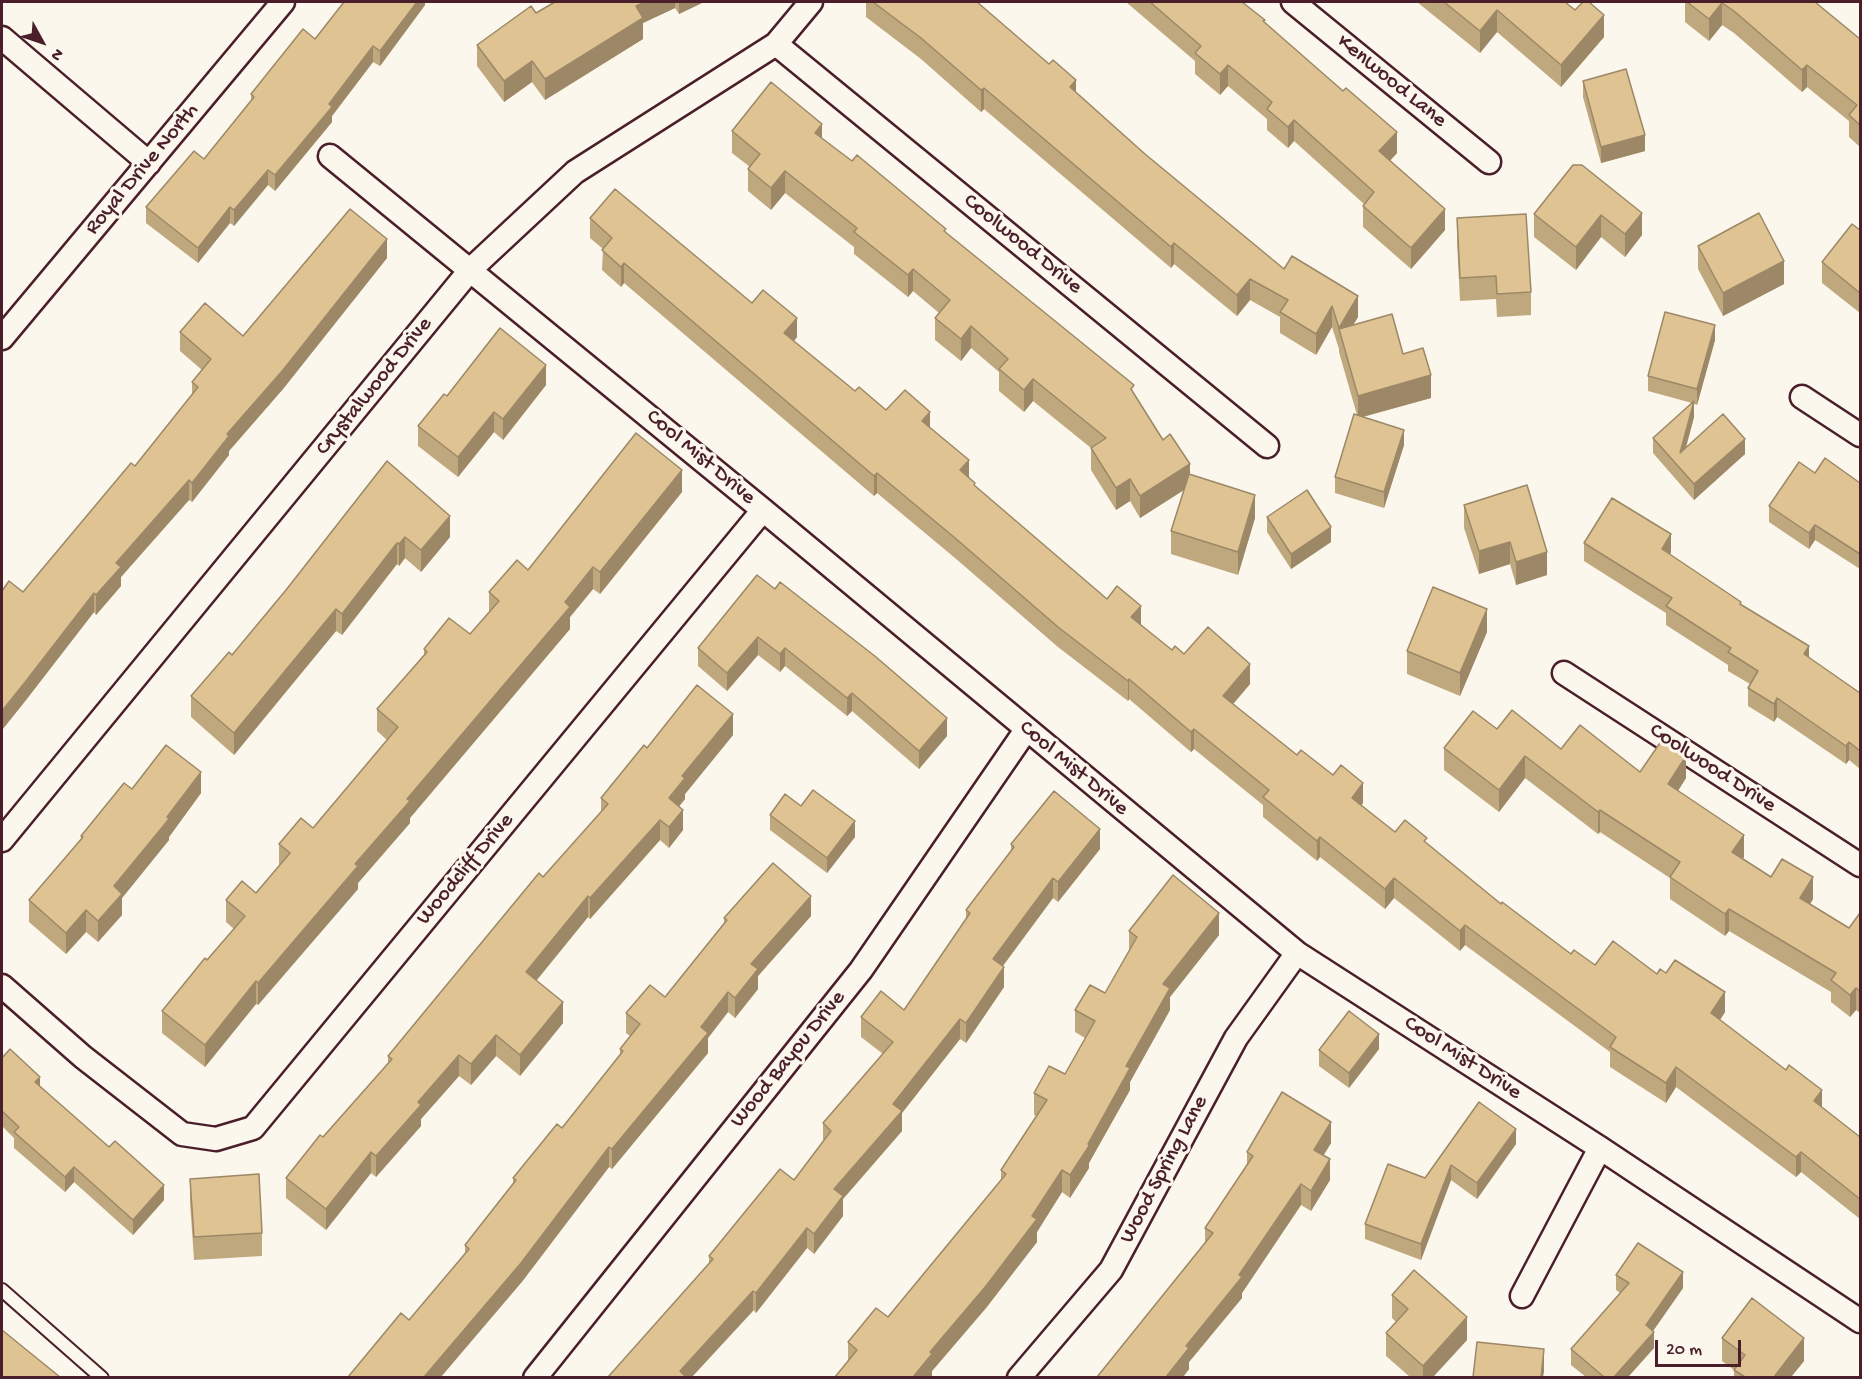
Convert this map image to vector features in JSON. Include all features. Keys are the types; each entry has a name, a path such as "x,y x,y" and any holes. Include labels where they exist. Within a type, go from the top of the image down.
{"street":[{"name":"Royal Drive North","path":"2,338 283,2"},
{"name":"Crystalwood Drive","path":"2,840 471,269 575,172 776,44 811,2"},
{"name":"Kenwood Lane","path":"1293,2 1489,162"},
{"path":"2,38 149,163"},
{"name":"Coolwood Drive","path":"776,44 1267,446"},
{"name":"Cool Mist Drive","path":"330,156 471,269 1297,953 1600,1148 1860,1321"},
{"path":"1802,397 1860,435"},
{"name":"Woodcliff Drive","path":"2,986 82,1057 182,1134 216,1139 254,1128 763,510"},
{"name":"Coolwood Drive","path":"1564,673 1860,866"},
{"name":"Wood Bayou Drive","path":"535,1377 861,970 1026,730"},
{"name":"Wood Spring Lane","path":"1019,1377 1110,1270 1236,1038 1297,953"},
{"path":"1522,1296 1600,1148"}],"lane":[{"path":"2,1290 102,1377"}],"building":[{"path":"344,2 417,2 380,51 373,46 329,104 332,107 275,175 268,170 234,210 230,207 198,248 146,207 194,151 204,159 254,97 251,94 303,29 315,39"},
{"path":"555,2 645,2 636,6 643,18 545,79 532,61 504,81 477,45 531,6 536,13"},
{"path":"873,2 977,2 1049,64 1053,60 1076,80 1070,87 1145,154 1284,269 1292,256 1358,296 1339,328 1332,306 1316,334 1280,312 1288,300 1250,279 1237,295 1174,243 1171,247 984,88 981,90 921,38"},
{"path":"1150,2 1242,2 1343,91 1346,88 1397,132 1379,151 1445,209 1411,248 1363,206 1374,192 1294,120 1288,127 1267,109 1272,102 1228,65 1220,74 1195,53 1201,46"},
{"path":"1444,2 1565,2 1575,10 1583,2 1589,2 1604,15 1561,65 1497,10 1480,31"},
{"path":"1687,2 1815,2 1860,39 1860,125 1849,115 1857,105 1807,65 1802,70 1734,11 1722,3 1709,19"},
{"path":"1626,69 1645,135 1601,147 1583,81"},
{"path":"771,82 822,124 815,133 852,161 857,155 946,229 944,231 1134,385 1131,389 1163,440 1170,434 1190,464 1140,496 1130,479 1116,488 1091,448 1106,438 1033,379 1024,390 999,369 1008,359 971,326 961,339 935,318 950,300 913,269 908,275 854,232 857,228 785,171 771,188 748,169 760,154 732,131"},
{"path":"1573,165 1582,165 1642,213 1625,234 1601,215 1576,247 1534,214"},
{"path":"615,189 752,303 763,290 797,318 784,333 855,391 859,387 886,410 905,390 930,412 922,421 969,460 960,470 975,483 974,485 1107,599 1117,586 1141,606 1131,617 1172,650 1175,646 1184,654 1208,627 1250,664 1223,696 1297,755 1301,750 1333,775 1341,765 1363,783 1352,798 1395,832 1405,820 1427,838 1424,841 1501,904 1502,902 1571,954 1574,950 1595,965 1613,941 1657,974 1660,969 1666,973 1675,960 1725,992 1711,1013 1786,1070 1789,1065 1822,1090 1814,1101 1860,1137 1860,1199 1801,1152 1796,1157 1676,1067 1666,1083 1610,1047 1616,1037 1465,925 1460,931 1394,878 1385,889 1320,837 1317,841 1263,797 1269,790 1194,729 1191,732 1129,679 1128,681 1058,627 877,473 874,476 624,263 621,267 602,250 612,238 590,218"},
{"path":"350,209 387,239 283,370 227,434 229,436 192,483 189,480 116,563 121,567 96,595 94,593 2,711 2,591 9,581 23,592 131,463 135,466 198,387 192,382 211,359 180,332 205,303 243,336"},
{"path":"1759,213 1784,261 1723,293 1698,246"},
{"path":"1526,214 1531,292 1497,294 1496,276 1460,278 1457,218"},
{"path":"1852,224 1860,230 1860,293 1822,262"},
{"path":"1665,312 1715,325 1697,389 1648,376"},
{"path":"1392,314 1403,354 1423,348 1431,375 1358,396 1339,329"},
{"path":"500,328 546,365 503,419 494,412 458,457 418,426 444,394 447,396"},
{"path":"1694,401 1680,453 1723,414 1745,439 1694,484 1653,438"},
{"path":"1354,414 1404,430 1384,492 1335,477"},
{"path":"636,433 682,470 600,572 593,567 565,602 570,607 407,799 410,801 355,864 358,866 258,983 256,981 205,1045 162,1011 205,958 207,960 245,916 226,900 242,881 256,893 290,853 279,844 301,818 313,828 398,727 377,709 427,652 424,649 449,618 470,634 499,601 489,592 517,560 528,570"},
{"path":"1825,458 1860,483 1860,554 1815,525 1809,533 1769,506 1799,462 1815,473"},
{"path":"387,461 450,516 421,550 405,537 399,544 397,543 342,614 336,609 234,733 191,696 229,652 232,655"},
{"path":"1189,474 1255,495 1238,552 1171,531"},
{"path":"1527,485 1547,552 1516,562 1510,542 1479,551 1464,505"},
{"path":"1307,490 1331,527 1291,554 1267,517"},
{"path":"1612,498 1671,534 1662,549 1741,602 1740,604 1809,646 1804,654 1860,693 1860,751 1849,742 1846,746 1777,698 1774,704 1748,688 1758,671 1728,652 1731,648 1666,606 1672,598 1584,543"},
{"path":"757,575 775,589 780,582 876,657 947,718 919,751 852,693 847,698 785,648 780,654 758,637 727,673 698,648"},
{"path":"1433,587 1487,609 1460,673 1407,651"},
{"path":"697,685 733,714 682,776 685,778 669,798 683,810 669,827 660,820 590,898 588,896 526,972 563,1002 520,1055 496,1035 471,1064 459,1055 418,1102 421,1105 376,1156 371,1152 326,1209 286,1178 320,1135 323,1137 392,1059 388,1056 539,873 543,877 608,804 601,798 644,745 647,748"},
{"path":"1512,710 1561,749 1580,725 1640,772 1662,740 1686,756 1668,784 1744,835 1732,852 1771,877 1782,859 1813,877 1800,898 1849,928 1860,913 1860,991 1856,988 1850,995 1831,980 1836,973 1729,909 1725,914 1670,877 1680,862 1600,810 1598,812 1525,756 1499,790 1444,748 1473,711 1497,729"},
{"path":"166,745 201,772 167,817 169,819 114,886 122,894 98,921 86,910 66,933 29,900 83,837 81,836 124,783 132,789"},
{"path":"813,790 855,821 827,858 770,815 785,794 801,806"},
{"path":"1054,791 1100,829 1058,882 1053,878 993,959 1004,967 966,1023 960,1019 893,1104 902,1111 834,1189 843,1196 814,1234 807,1228 756,1293 753,1291 680,1371 685,1376 608,1377 713,1259 709,1256 780,1169 794,1180 831,1131 823,1123 893,1042 861,1017 881,991 904,1010 970,913 966,910 1014,847 1011,844"},
{"path":"773,863 811,896 751,964 758,969 735,998 728,992 701,1027 708,1033 612,1149 609,1147 521,1263 424,1377 348,1377 401,1313 409,1320 469,1249 465,1245 516,1180 513,1178 557,1124 562,1128 623,1051 620,1049 640,1024 626,1013 650,985 665,997 727,920 724,918"},
{"path":"1173,875 1219,913 1163,984 1170,988 1126,1066 1130,1068 1088,1144 1089,1146 1070,1175 1062,1170 1032,1216 1037,1219 986,1286 930,1352 932,1354 913,1377 835,1377 857,1350 848,1342 876,1308 888,1317 1006,1174 1001,1170 1047,1100 1034,1093 1049,1066 1065,1074 1095,1021 1075,1010 1090,985 1105,993 1137,937 1129,931"},
{"path":"1349,1011 1379,1034 1349,1073 1319,1050"},
{"path":"10,1049 40,1077 35,1082 109,1147 115,1141 164,1185 133,1220 74,1167 65,1177 14,1132 19,1127 2,1111 2,1058"},
{"path":"1282,1092 1331,1122 1314,1150 1330,1159 1311,1191 1301,1184 1239,1275 1242,1277 1186,1346 1189,1348 1166,1377 1097,1377 1213,1233 1205,1228 1253,1156 1247,1152"},
{"path":"1479,1102 1516,1129 1477,1183 1451,1165 1421,1244 1365,1224 1388,1164 1425,1178"},
{"path":"259,1174 262,1233 194,1237 190,1179"},
{"path":"1638,1243 1683,1272 1646,1325 1654,1332 1614,1377 1604,1377 1571,1349 1629,1283 1616,1275"},
{"path":"1414,1270 1467,1317 1423,1366 1386,1333 1408,1309 1392,1295"},
{"path":"1752,1298 1804,1338 1774,1377 1745,1377 1734,1370 1745,1355 1722,1338"},
{"path":"2,1330 60,1377 2,1377"},
{"path":"1477,1342 1544,1349 1541,1377 1473,1377"}]}
